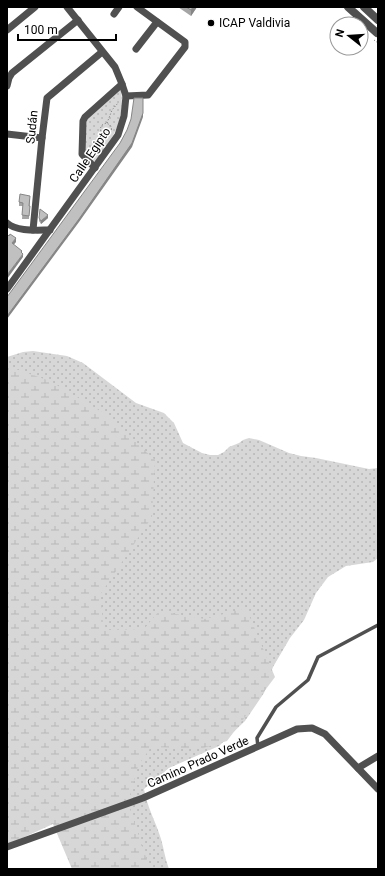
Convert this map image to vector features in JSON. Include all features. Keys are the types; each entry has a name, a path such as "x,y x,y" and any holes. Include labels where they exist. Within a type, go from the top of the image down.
{"street":[{"path":"7,30 35,7"},
{"path":"114,14 119,7"},
{"path":"126,96 148,95 185,47 185,42 138,7"},
{"path":"348,7 378,33"},
{"path":"365,7 378,11"},
{"path":"365,7 378,20"},
{"name":"Calle Egipto","path":"7,289 118,135 124,116 126,96 115,67 69,8"},
{"path":"7,86 12,73 78,20"},
{"path":"136,49 157,22"},
{"name":"Sudán","path":"33,230 47,98 102,52"},
{"path":"95,168 82,154 83,121 87,114 122,84"},
{"path":"7,134 42,138"},
{"path":"7,223 9,225 24,229 50,230"},
{"name":"Camino Prado Verde","path":"7,847 143,798 297,729 312,728 329,736 378,789"},
{"path":"358,768 378,756"}],"lane":[{"path":"258,747 257,738 276,706 308,680 318,657 378,625"}],"path":[{"path":"103,134 100,131 101,126 104,123 107,123 113,108 126,96"},
{"path":"95,160 92,149 103,134 108,134 111,131 110,125 107,123"}],"green space":[{"path":"121,89 121,111 117,128 96,162 92,161 83,154 87,118"},
{"path":"33,351 67,356 83,363 136,403 164,413 174,423 183,443 202,453 218,455 229,447 249,438 259,440 289,453 301,456 369,469 378,468 378,558 373,562 346,566 328,577 316,593 304,620 290,638 273,667 264,693 245,721 219,746 169,768 144,789 147,802 161,839 169,869 74,869 63,819 7,839 7,357 23,352"},
{"path":"7,366 50,381 107,415 155,460 152,517 100,595 104,630 144,629 159,611 205,619 246,608 275,677 227,741 200,749 151,747 138,766 128,803 150,869 72,869 53,824 7,845"}],"building":[{"path":"186,7 193,7 191,10"},
{"path":"134,98 143,98 143,113 132,143 79,219 7,316 7,297 120,143 131,119"},
{"path":"20,194 30,196 29,216 22,215 23,203 19,202"},
{"path":"40,209 48,215 41,221 39,218"},
{"path":"7,234 9,236 10,234 16,238 12,243 22,251 21,252 23,254 7,275"}],"place":[{"name":"ICAP Valdivia","path":"211,23"}]}
